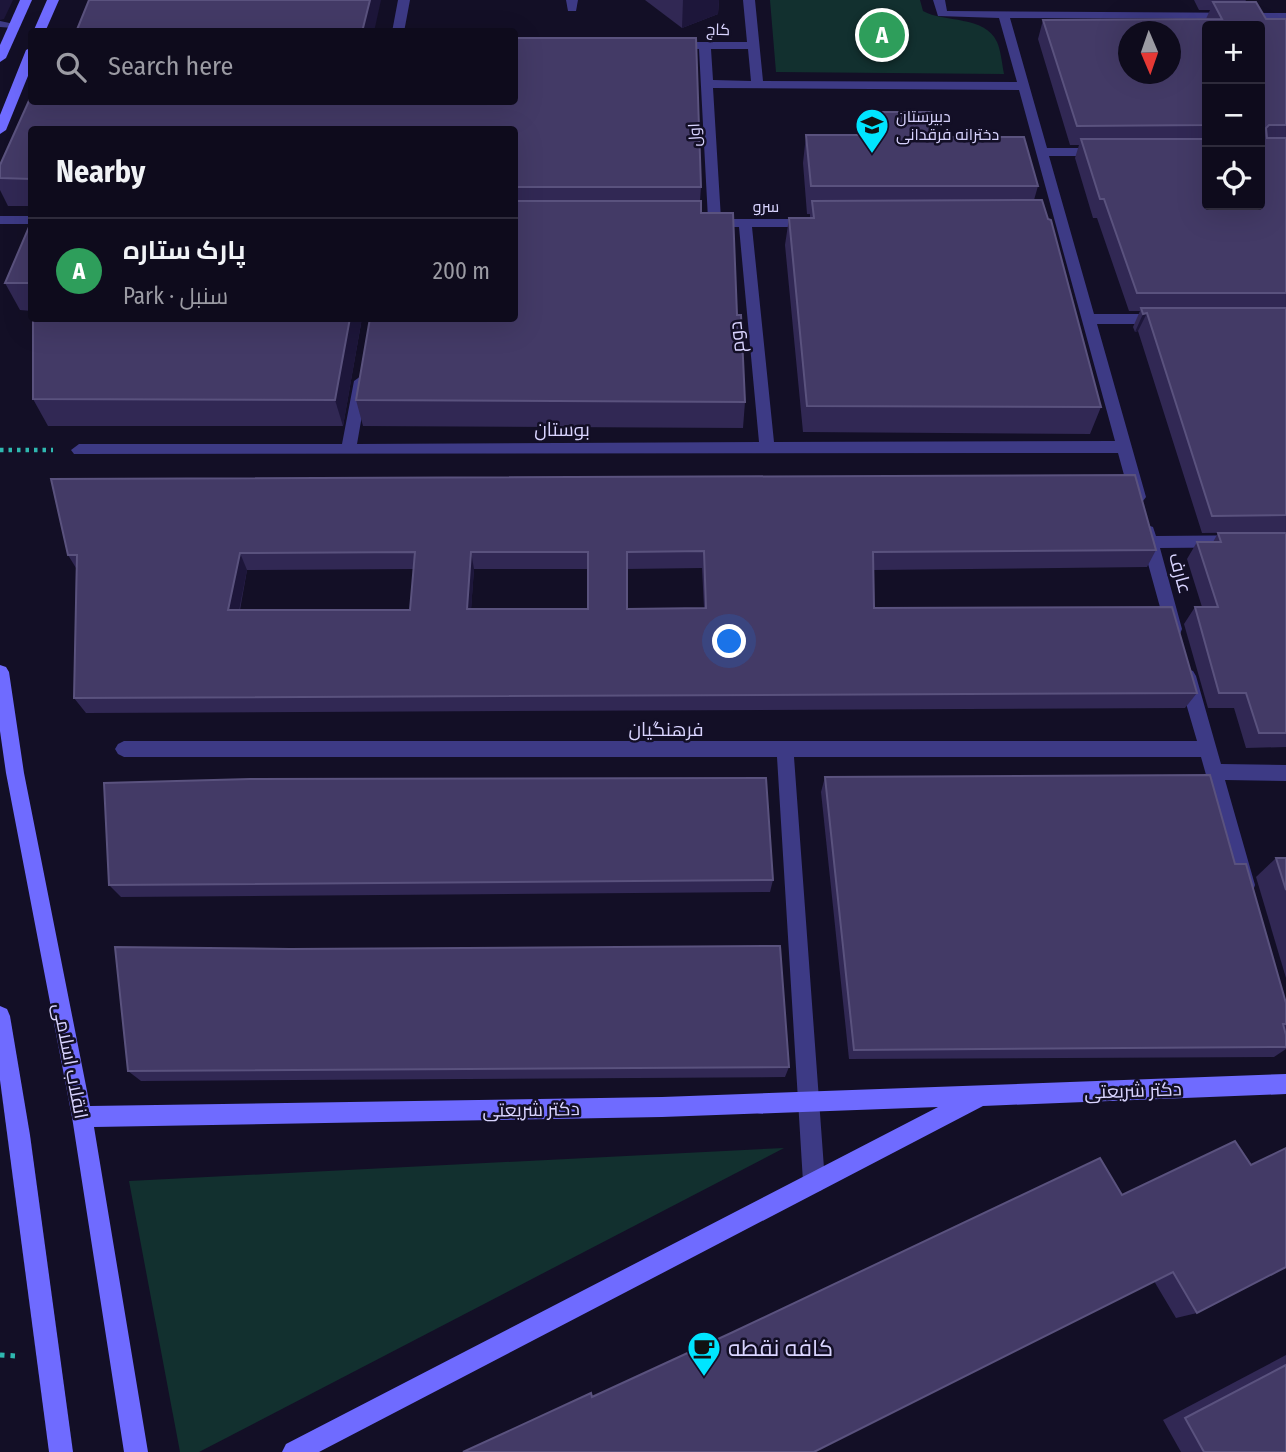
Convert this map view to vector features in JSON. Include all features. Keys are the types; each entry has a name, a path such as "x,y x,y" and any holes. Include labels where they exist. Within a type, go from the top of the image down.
{"street":[{"path":"0,58 6,24 26,0"},
{"path":"41,28 53,0"},
{"path":"399,28 404,0"},
{"path":"749,0 757,84"},
{"path":"939,0 942,14 1286,16"},
{"name":"عارف","path":"1004,15 1041,152 1053,222 1087,319 1252,903"},
{"name":"کاج","path":"664,44 753,46"},
{"name":"اول","path":"705,45 708,223"},
{"path":"0,130 28,60"},
{"path":"707,84 1023,86"},
{"path":"1041,152 1110,152"},
{"path":"0,220 28,220"},
{"name":"سرو","path":"708,223 827,223"},
{"name":"دوم","path":"745,223 767,447"},
{"path":"1087,319 1180,319"},
{"path":"348,450 363,371"},
{"name":"بوستان","path":"79,450 1123,447"},
{"path":"1150,542 1286,541"},
{"name":"انقلاب اسلامی","path":"0,672 6,750 82,1117 136,1452"},
{"name":"فرهنگیان","path":"124,749 1207,749"},
{"path":"785,750 814,1182"},
{"path":"1214,772 1286,773"},
{"path":"0,1016 19,1135 61,1452"},
{"name":"دکتر شریعتی","path":"82,1117 808,1101 1286,1084"},
{"name":"دکتر شریعتی","path":"294,1452 981,1095"}],"path":[{"path":"0,450 79,450"}],"green space":[{"path":"770,0 920,0 923,11 974,23 991,33 997,42 1004,74 776,72"},
{"path":"784,1148 199,1452 180,1452 129,1181"}],"building":[{"path":"89,0 370,0 363,28 78,28"},
{"path":"1213,2 1256,2 1266,19 1286,19 1286,125 1269,125 1266,128 1267,138 1286,138 1286,293 1137,293 1104,199 1100,199 1081,139 1202,139 1202,210 1265,210 1265,21 1202,21 1202,125 1077,126 1043,20 1222,19"},
{"path":"518,38 696,38 701,187 518,187 518,126 28,126 28,179 0,178 0,165 28,103 28,105 518,105"},
{"path":"873,112 931,112 935,137 1024,137 1038,186 811,186 806,135 877,135"},
{"path":"1042,200 1048,219 1051,220 1101,407 807,406 789,218 814,218 812,201"},
{"path":"518,201 701,201 701,213 733,213 737,315 741,315 745,402 356,400 369,322 518,322"},
{"path":"28,229 28,283 5,283"},
{"path":"1141,308 1286,308 1286,515 1212,516 1147,313 1143,314"},
{"path":"33,322 349,322 335,400 33,399"},
{"path":"1135,475 1156,550 873,552 874,608 1172,607 1197,693 74,698 77,555 68,555 51,479","holes":["704,551 706,608 627,609 627,552","415,552 410,610 228,610 240,553","471,552 588,552 588,609 467,609"]},
{"path":"1218,533 1286,533 1286,733 1259,733 1246,693 1219,693 1195,607 1218,607 1197,542 1221,542"},
{"path":"1210,775 1235,864 1246,864 1286,1003 1286,1024 1283,1024 1286,1047 854,1050 825,777"},
{"path":"766,778 773,880 109,885 104,783 250,779"},
{"path":"1276,858 1286,858 1286,890"},
{"path":"780,946 789,1067 128,1071 115,947 290,949"},
{"path":"1235,1141 1251,1165 1286,1148 1286,1267 1197,1313 1173,1272 814,1452 463,1452 731,1333 1100,1158 1122,1195"},
{"path":"1286,1365 1286,1452 1204,1452 1185,1418"}],"place":[{"name":"پارک ستاره","path":"882,35"},
{"name":"دبیرستان دخترانه فرقدانی","path":"872,155"},
{"name":"کافه نقطه","path":"704,1378"}]}
